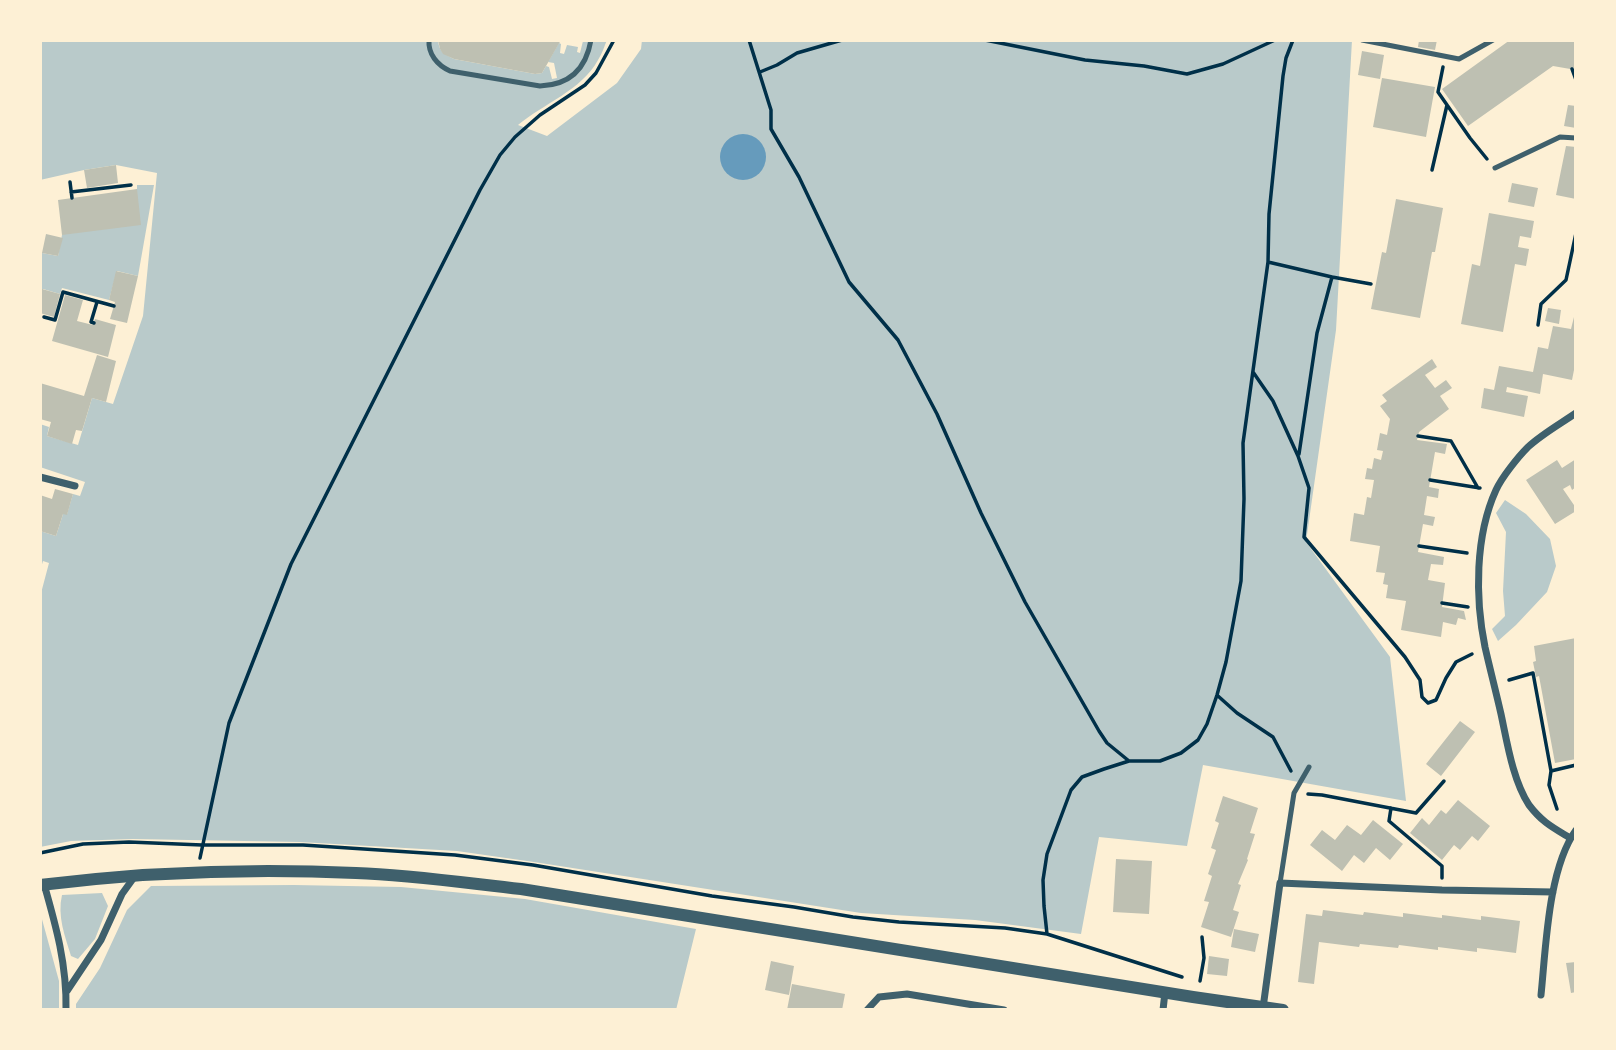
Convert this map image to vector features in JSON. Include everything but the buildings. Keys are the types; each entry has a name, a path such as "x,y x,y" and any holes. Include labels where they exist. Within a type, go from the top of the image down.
{"street":[{"path":"1570,838 1543,822 1528,803 1518,782 1485,645 1480,609 1479,555 1485,522 1501,481 1528,447 1576,413"},
{"path":"40,477 75,486"},
{"path":"1541,995 1553,892 1570,838 1576,830"},
{"path":"66,1010 67,991 59,933 42,885 197,871 358,873 521,889 1283,1010"},
{"path":"67,991 101,940 121,894 135,876"},
{"path":"1263,1008 1280,883 1553,892"},
{"path":"1163,1010 1164,992"},
{"path":"867,1010 879,997 907,995 1004,1010"}],"lane":[{"path":"429,40 432,56 444,68 540,86 554,84 573,76 589,55 591,40"},
{"path":"1362,40 1459,59 1493,40"},
{"path":"1495,168 1560,137 1576,138"},
{"path":"1280,883 1294,793 1309,767"}],"path":[{"path":"197,871 229,723 291,564 500,155 515,136 540,115 585,85 596,73 614,40"},
{"path":"748,40 771,110 771,130 799,177 849,282 898,341 937,414 981,513 1025,602 1099,732 1107,743 1129,761"},
{"path":"760,72 797,53 842,40"},
{"path":"985,40 1085,60 1187,74 1223,64 1275,40"},
{"path":"1047,934 1043,880 1047,854 1070,790 1082,777 1129,761 1160,761 1181,753 1198,740 1217,695 1241,581 1243,443 1268,262 1269,214 1279,111 1286,58 1293,40"},
{"path":"1445,56 1438,92 1495,168"},
{"path":"1572,69 1576,80"},
{"path":"1432,170 1447,105"},
{"path":"70,183 72,198"},
{"path":"71,192 111,190 131,185"},
{"path":"1538,325 1541,304 1566,280 1576,233"},
{"path":"1268,262 1371,284"},
{"path":"1298,456 1317,333 1332,277"},
{"path":"44,317 55,320 63,292 114,306"},
{"path":"94,323 91,321 97,302"},
{"path":"1253,372 1273,401 1310,488 1304,537 1405,657 1420,680 1422,697 1428,703 1436,700 1456,662 1485,645"},
{"path":"1418,436 1451,442 1478,488"},
{"path":"1430,480 1495,492"},
{"path":"1419,546 1479,555"},
{"path":"1442,603 1480,609"},
{"path":"1509,680 1533,673 1551,771 1549,785 1557,810"},
{"path":"1217,695 1237,713 1273,737 1298,786"},
{"path":"1551,771 1576,765"},
{"path":"1294,793 1322,795 1416,813 1444,781"},
{"path":"1391,808 1389,821 1442,866 1442,890"},
{"path":"1200,981 1204,958 1202,937"}],"shaded area":[{"path":"40,40 438,40 443,52 454,59 535,74 542,73 546,66 549,67 552,79 557,78 554,63 548,62 559,43 560,53 564,54 567,45 578,47 577,52 580,53 583,41 579,40 607,40 598,60 582,80 518,125 547,136 617,83 641,49 642,40 1352,40 1336,330 1306,542 1390,657 1406,801 1203,765 1187,846 1099,837 1081,934 975,920 861,913 457,851 300,842 133,839 71,841 40,847 40,597 49,563 43,561 40,571 40,531 56,536 73,494 80,496 85,482 40,467 40,424 49,427 47,436 78,445 92,398 113,404 143,316 157,173 116,165 40,180"},
{"path":"137,185 154,185 138,276 117,271 109,300 62,288 60,294 43,289 40,296 42,253 58,256 62,235 137,189"},
{"path":"1505,500 1526,514 1550,539 1556,566 1547,592 1498,641 1492,629 1505,616 1503,591 1506,532 1496,513"},
{"path":"151,886 401,887 525,899 696,929 676,1010 76,1010 76,1004 100,968 127,910"},
{"path":"102,893 108,906 95,939 78,959 71,956 64,933 60,911 62,895"},
{"path":"40,912 59,981 59,1010 40,1010"}],"water":[{"path":"743,134 759,141 766,157 759,173 743,180 727,173 720,157 727,141"}]}
